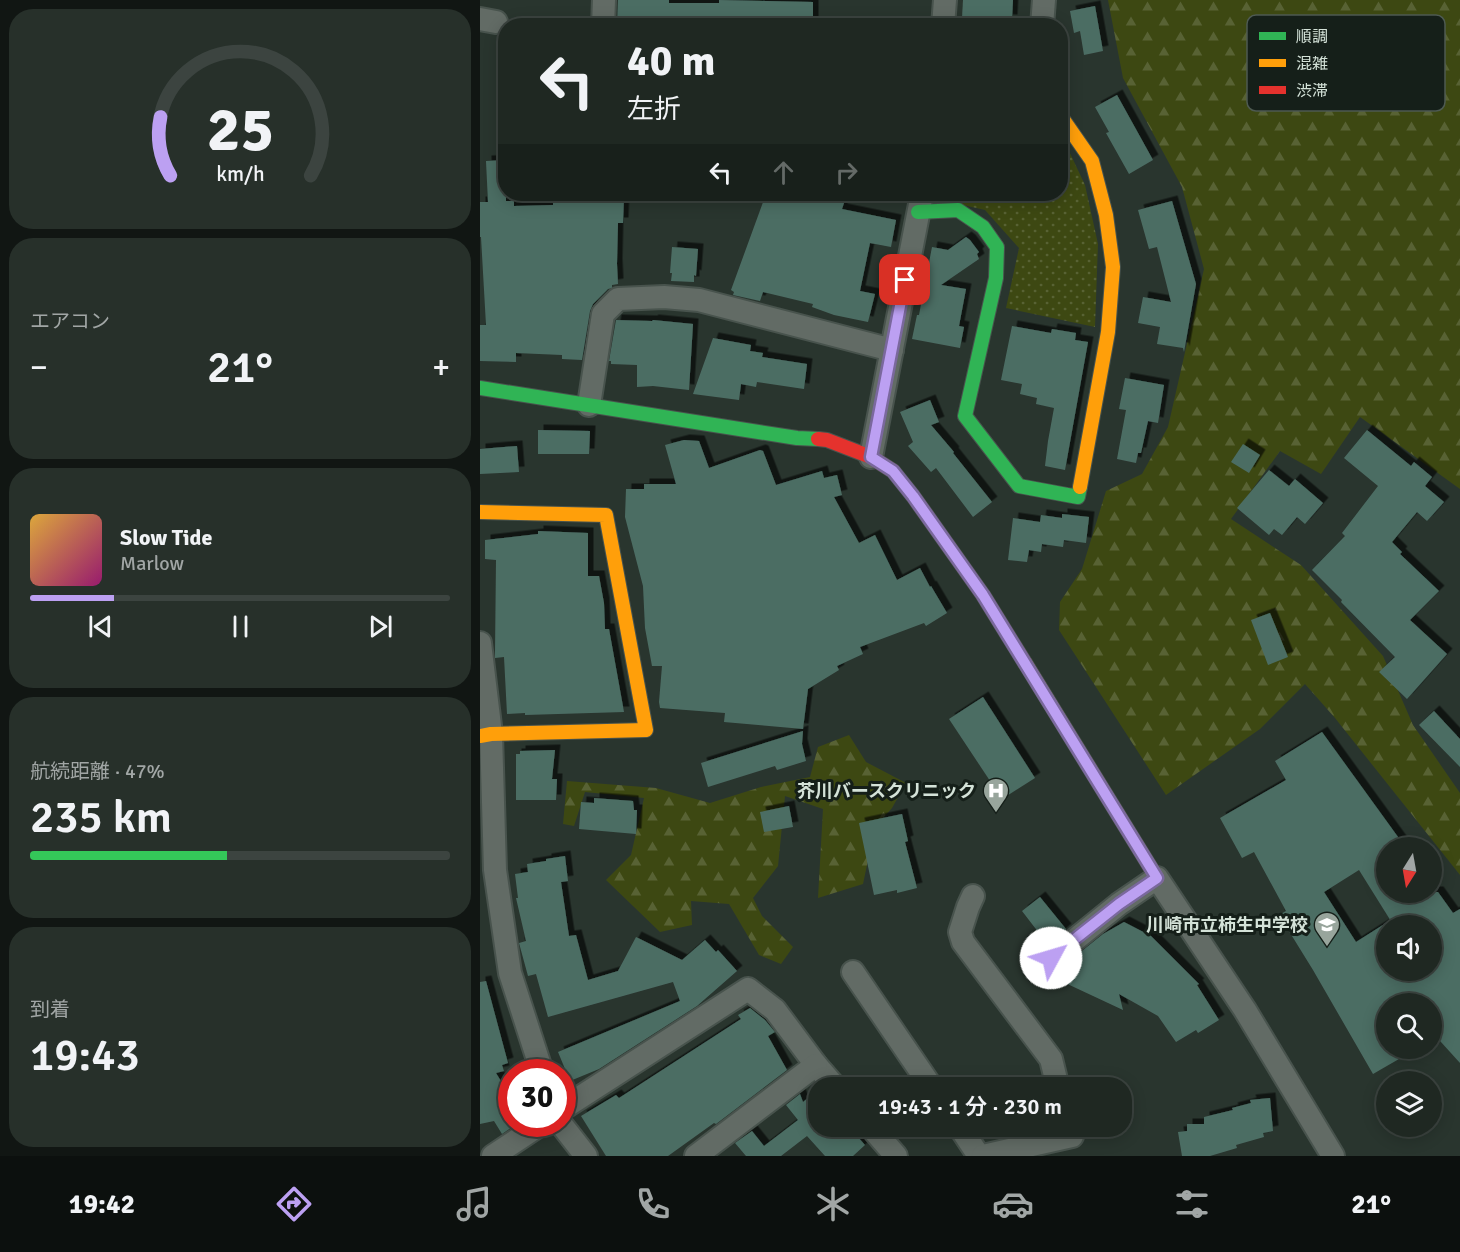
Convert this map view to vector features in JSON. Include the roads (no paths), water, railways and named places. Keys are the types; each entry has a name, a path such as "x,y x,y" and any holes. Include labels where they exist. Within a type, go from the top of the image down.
{"street":[{"path":"603,18 604,0"},
{"path":"944,18 945,0"},
{"path":"1043,18 1044,0"},
{"path":"871,457 920,203 958,210 983,227 997,247 996,278 965,416 1019,486 1078,497 1108,332 1113,267 1106,215 1092,161 1068,126"},
{"path":"589,405 603,314 618,299 664,297 699,300 892,350"},
{"path":"480,388 797,438 827,440 871,457 893,471 983,595 1157,878 1245,1010 1333,1156"},
{"path":"480,512 606,515 646,730 486,735"},
{"path":"480,643 486,735 488,870 510,973 538,1059"},
{"path":"1051,958 1119,904 1157,878"},
{"path":"973,896 960,932 963,942 1050,1059 1055,1077"},
{"path":"853,972 925,1077"},
{"path":"576,1100 748,989 775,1010 826,1077"},
{"path":"696,1156 816,1065"},
{"path":"493,1156 522,1137"},
{"path":"571,1137 585,1156"},
{"path":"880,1137 896,1156"},
{"path":"967,1137 981,1156 1067,1137"}],"place":[{"name":"芥川バースクリニック","path":"996,814"},
{"name":"川崎市立柿生中学校","path":"1327,948"}]}
